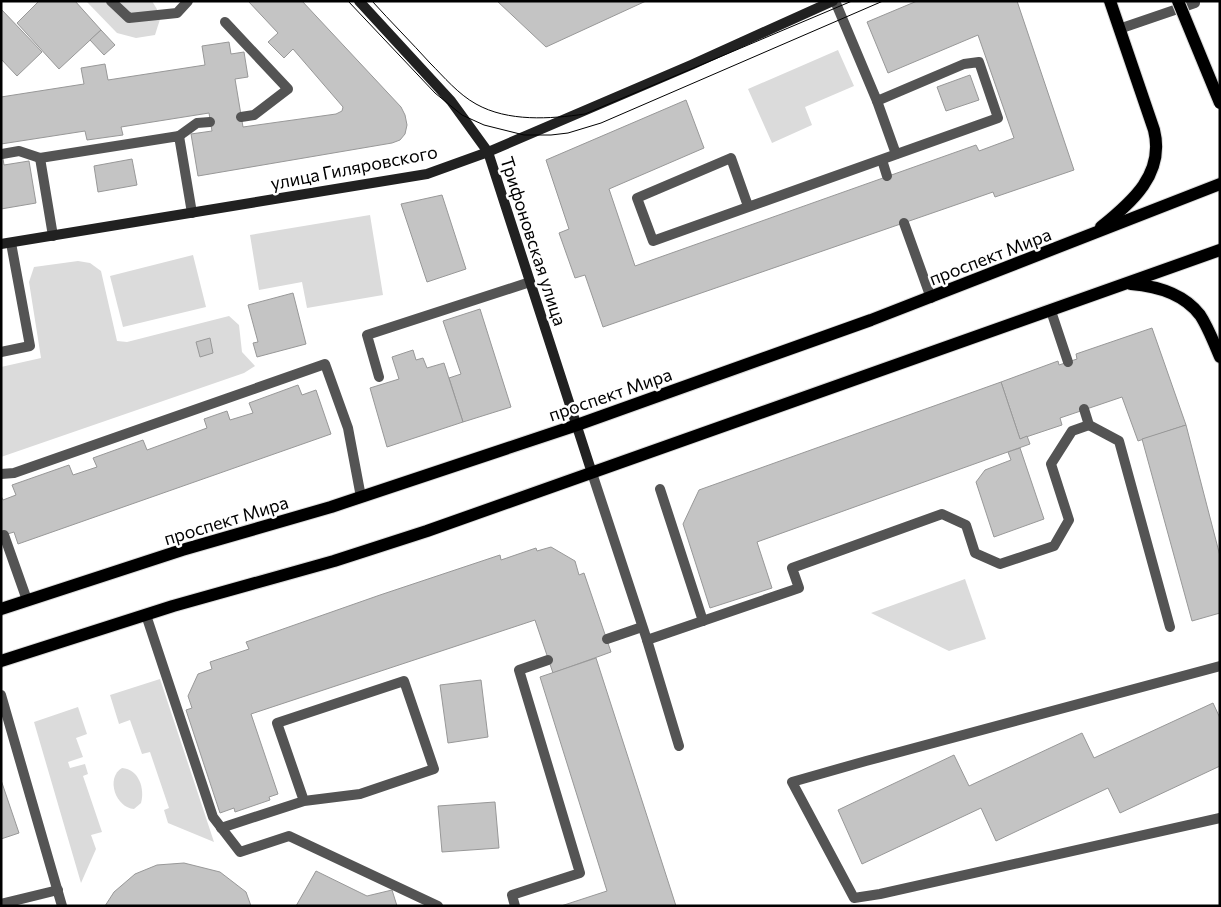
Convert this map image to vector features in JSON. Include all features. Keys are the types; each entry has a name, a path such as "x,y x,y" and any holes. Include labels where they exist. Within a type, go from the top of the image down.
{"main road":[{"path":"1091,235 1122,209 1138,192 1152,171 1158,150 1154,130 1110,1"},
{"path":"1178,1 1220,103"},
{"name":"проспект Мира","path":"1,609 182,550 361,497 577,425 931,298 1220,184"},
{"path":"1,661 146,615 334,561 427,531 1220,250"},
{"path":"1126,284 1144,285 1165,290 1188,304 1202,319 1220,357"}],"street":[{"path":"111,1 129,18 177,13 188,1"},
{"name":"Трифоновская улица","path":"359,1 451,101 488,152 592,473"},
{"path":"834,1 877,101 896,154"},
{"name":"улица Гиляровского","path":"6,244 427,174 488,152 691,66 834,1"},
{"path":"1119,29 1195,2"},
{"path":"225,22 288,89 254,115 241,117"},
{"path":"748,206 731,158 637,198 653,240 998,118 979,62 964,64 877,101"},
{"path":"2,154 19,151 40,158 179,136 197,123 210,122"},
{"path":"179,136 192,213"},
{"path":"40,158 53,236"},
{"path":"882,160 888,176"},
{"path":"904,223 931,298"},
{"path":"1,352 30,346 6,244"},
{"path":"379,377 367,335 530,282"},
{"path":"1050,311 1068,362"},
{"path":"1,474 14,473 325,364 348,428 361,497"},
{"path":"1084,409 1089,425"},
{"path":"647,640 799,588 792,568 942,514 966,525 975,553 1000,564 1054,546 1069,520 1051,464 1072,430 1089,425 1119,441 1170,627"},
{"path":"592,473 647,640 678,746"},
{"path":"660,490 704,621"},
{"path":"4,535 27,600"},
{"path":"146,615 213,818 240,852 289,836 438,906"},
{"path":"607,639 642,627"},
{"path":"515,906 512,895 580,873 519,670 548,660"},
{"path":"1220,666 792,782 854,898 880,894 1220,818"},
{"path":"222,828 304,801 360,794 434,770 404,681 277,723 304,801"},
{"path":"1,695 62,906"},
{"path":"1,904 58,890"}],"shaded area":[{"path":"86,1 152,1 161,16 155,35 136,38 117,33"},
{"path":"838,50 854,86 805,107 812,125 772,143 748,89"},
{"path":"370,215 383,295 307,308 302,282 259,290 250,235"},
{"path":"193,255 206,307 123,327 110,276"},
{"path":"78,261 90,263 101,271 117,341 127,342 229,316 239,325 242,352 255,366 244,373 1,457 1,367 41,358 29,282 34,267"},
{"path":"965,579 986,639 949,651 871,613"},
{"path":"160,679 214,842 168,823 164,810 169,808 150,752 142,754 130,720 119,724 110,695"},
{"path":"78,707 87,734 76,738 83,757 68,762 70,768 85,764 88,774 83,776 102,832 91,835 96,849 81,883 34,722"},
{"path":"122,768 133,772 141,786 141,803 134,809 122,804 115,792 114,778"}],"building":[{"path":"39,1 75,1 101,30 59,69 17,23"},
{"path":"248,1 302,1 401,107 407,125 405,134 400,140 392,143 198,176 191,134 212,131 209,113 121,127 123,135 87,140 85,131 1,144 1,97 84,84 81,68 105,64 108,80 205,65 202,46 229,42 231,54 244,52 248,77 235,79 243,127 336,114 342,111 343,107 293,49 284,58 268,42 278,33"},
{"path":"497,1 646,1 546,47"},
{"path":"917,1 1017,1 1074,170 995,197 993,192 603,327 585,275 575,278 559,233 569,229 546,160 686,100 704,148 609,189 635,266 976,145 979,151 1014,138 978,35 888,73 867,22"},
{"path":"1,9 42,52 17,76 1,59"},
{"path":"101,30 115,45 104,55 90,40"},
{"path":"970,75 979,100 946,111 937,87"},
{"path":"1,146 4,165 29,161 36,203 1,209"},
{"path":"132,159 137,185 98,192 94,166"},
{"path":"442,195 466,269 427,282 401,204"},
{"path":"293,293 306,344 257,357 253,343 258,342 248,305"},
{"path":"480,309 511,407 463,422 449,378 461,374 443,321"},
{"path":"1152,328 1186,425 1138,441 1122,397 1060,418 1062,425 1020,439 1001,382 1058,361 1059,365 1077,359 1076,354"},
{"path":"210,338 213,353 200,357 196,342"},
{"path":"413,350 416,360 423,358 427,368 444,363 463,422 387,447 370,388 399,379 392,357"},
{"path":"1001,382 1020,439 1027,436 1030,444 757,542 772,588 710,608 683,524 699,490"},
{"path":"298,385 302,395 316,390 331,434 18,544 14,532 1,536 1,496 3,500 16,495 12,485 69,465 73,475 97,467 93,458 143,440 147,450 207,428 204,419 227,411 230,420 253,413 249,403"},
{"path":"1186,425 1220,556 1220,613 1192,621 1142,439"},
{"path":"1020,448 1044,519 994,537 976,482 985,470 1011,460 1008,452"},
{"path":"551,547 575,561 579,575 584,573 611,652 553,673 535,620 251,714 278,794 269,797 270,800 235,812 234,808 220,813 186,710 192,708 188,696 198,674 212,669 210,662 249,649 246,642 380,595 500,555 501,560 536,548 537,551"},
{"path":"596,658 676,906 561,906 607,891 540,677"},
{"path":"481,680 488,737 448,743 440,685"},
{"path":"1213,703 1220,718 1220,766 1120,813 1108,788 996,841 981,808 862,864 838,810 954,755 969,786 1082,733 1094,758"},
{"path":"1,780 19,833 1,839"},
{"path":"495,802 499,848 442,852 438,806"},
{"path":"184,863 220,872 246,892 251,906 105,906 114,892 135,874 157,865"},
{"path":"316,871 367,896 392,890 397,906 296,906"}],"tram line":[{"path":"348,1 435,93 462,115 484,125 524,135 568,133 601,123 883,1"},
{"path":"372,1 446,79 469,100 488,110 529,118 585,114 852,1"}]}
